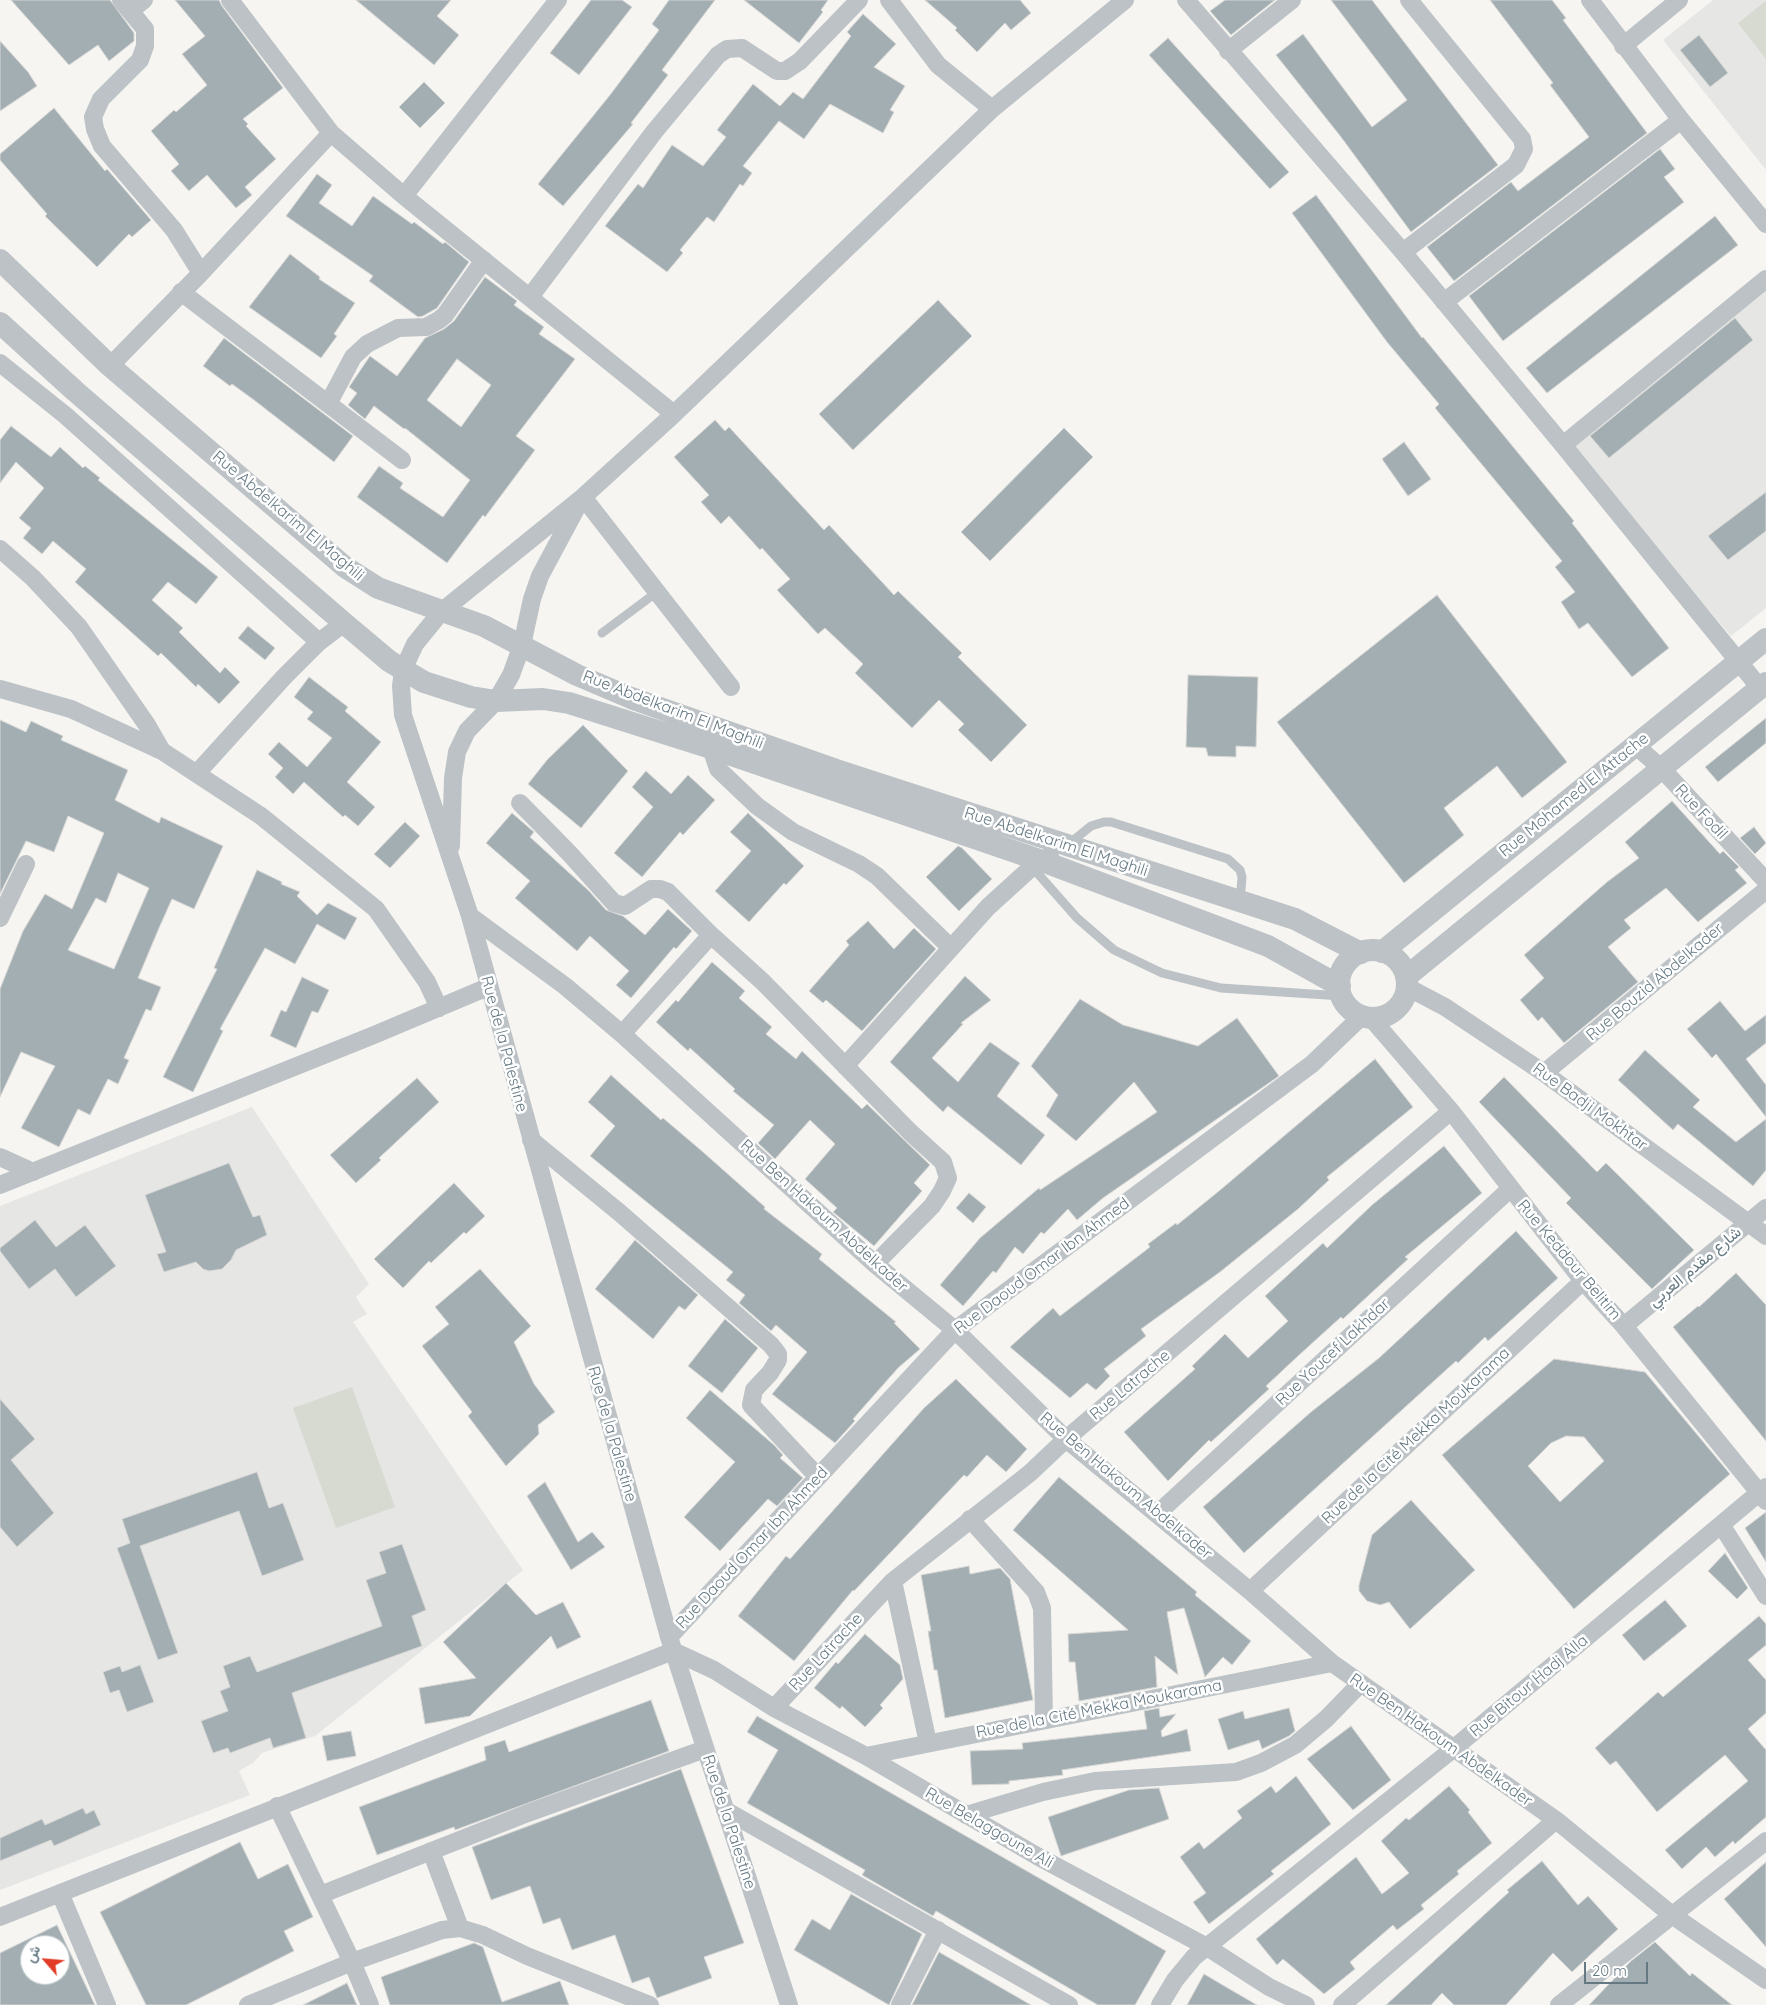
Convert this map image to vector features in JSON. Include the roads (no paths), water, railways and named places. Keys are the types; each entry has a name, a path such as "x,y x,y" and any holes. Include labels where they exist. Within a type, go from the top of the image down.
{"street":[{"path":"230,0 331,134 404,196 674,414"},
{"path":"404,196 558,0"},
{"path":"530,297 654,132 718,55 727,49 742,48 777,70 786,71 800,61 859,0"},
{"path":"889,0 938,64 992,110"},
{"path":"450,859 453,778 457,752 467,731 496,701 512,675 540,576 560,535 584,497 674,414 992,110 1125,0"},
{"path":"1186,0 1403,252 1739,661 1763,685"},
{"path":"1228,51 1292,0"},
{"path":"1403,252 1516,165 1524,149 1522,139 1409,0"},
{"path":"1590,0 1623,46 1681,120 1766,224"},
{"path":"1623,46 1680,0"},
{"path":"132,4 145,30 146,46 140,60 101,99 93,116 95,129 102,146 174,230 201,273"},
{"path":"1444,302 1681,120"},
{"path":"110,366 201,273 331,134"},
{"name":"Rue Abdelkarim El Maghili","path":"0,260 110,366 344,567 378,588 484,626 577,675 631,698 836,770 1295,919 1372,952"},
{"path":"328,404 353,357 367,344 398,328 426,328 439,320 445,315 484,260"},
{"path":"1563,445 1766,279"},
{"path":"181,292 402,460"},
{"path":"0,323 75,391 344,623 403,670 447,691 496,701 543,700 569,703 711,748 1268,946 1341,991 1354,1012 1366,1017 1391,1013 1404,997 1407,982 1398,961 1372,952 1345,966 1341,976 1341,991"},
{"path":"0,363 65,415 319,642"},
{"path":"584,497 731,687"},
{"name":"Rue de la Palestine","path":"584,497 441,612 414,644 403,670 401,686 403,715 470,916 488,987 671,1644 788,2005"},
{"path":"0,549 33,578 79,627 147,726 162,752"},
{"path":"197,773 284,676 319,642 344,623"},
{"name":"Rue Mohamed El Attache","path":"1372,952 1635,745 1766,639"},
{"name":"Rue Mohamed El Attache","path":"1407,982 1661,768 1763,685"},
{"path":"0,689 71,709 162,752 261,816 376,909 426,982 439,1008"},
{"name":"Rue Fodil","path":"1635,745 1661,768 1766,881"},
{"path":"711,748 718,769 757,806 793,832 859,864 876,876 951,948"},
{"path":"520,803 564,847 614,903 625,906 651,889 660,889 668,892 711,935 763,982 943,1162 948,1178 932,1206 875,1264"},
{"path":"845,1066 988,907 1037,864 1068,845"},
{"path":"0,918 26,864"},
{"name":"Rue Bouzid Abdelkader","path":"1544,1073 1766,890"},
{"name":"Rue Ben Hakoum Abdelkader","path":"470,916 565,986 622,1034 875,1264 955,1330 1066,1439 1250,1591 1332,1663 1556,1820 1672,1915 1766,1980"},
{"path":"622,1034 711,935"},
{"name":"Rue Badji Mokhtar","path":"1407,982 1544,1073 1766,1236"},
{"path":"0,1185 488,987"},
{"name":"Rue Keddour Belitim","path":"1366,1017 1451,1111 1583,1281 1624,1326 1764,1494"},
{"name":"Rue Daoud Omar Ibn Ahmed","path":"671,1644 818,1477 955,1330 1312,1064 1366,1017"},
{"name":"Rue Latrache","path":"774,1708 893,1581 1030,1472 1066,1439 1451,1111"},
{"path":"531,1140 620,1213 771,1345 778,1354 778,1360 770,1373 754,1390 751,1405 818,1477"},
{"path":"0,1157 33,1172"},
{"name":"Rue Youcef Lakhdar","path":"1157,1514 1510,1189"},
{"name":"شارع مقدم العربي","path":"1624,1326 1766,1208"},
{"name":"Rue de la Cité Mekka Moukarama","path":"1250,1591 1583,1281"},
{"name":"Rue Bitour Hadj Alla","path":"1160,2005 1194,1957 1453,1749 1722,1526 1764,1494"},
{"path":"970,1518 1030,1584 1036,1592 1042,1608 1044,1720"},
{"path":"1722,1526 1766,1596"},
{"path":"893,1581 928,1743"},
{"path":"0,1917 277,1806 671,1644"},
{"name":"Rue Belaggoune Ali","path":"671,1644 774,1708 866,1756 1036,1856 1207,1947 1269,1987 1306,2005"},
{"name":"Rue de la Cité Mekka Moukarama","path":"866,1756 1332,1663"},
{"path":"966,1815 1043,1792 1095,1781 1236,1772 1260,1763 1294,1745 1326,1719 1360,1683"},
{"path":"320,1895 528,1813 705,1749"},
{"path":"277,1806 352,1962 370,2005"},
{"path":"725,1810 1069,2005"},
{"path":"1342,2005 1556,1820"},
{"path":"1559,2005 1766,1841"},
{"path":"430,1852 460,1928"},
{"path":"60,1893 107,2005"},
{"path":"248,2005 352,1962 442,1930 460,1928 483,1935 527,1956 650,2005"},
{"path":"900,2005 938,1930"}],"lane":[{"path":"602,633 657,592"},
{"path":"1068,845 1091,826 1104,822 1228,859 1240,870 1242,877 1240,902"},
{"path":"1037,864 1077,918 1114,950 1162,973 1221,988 1341,991"}]}
